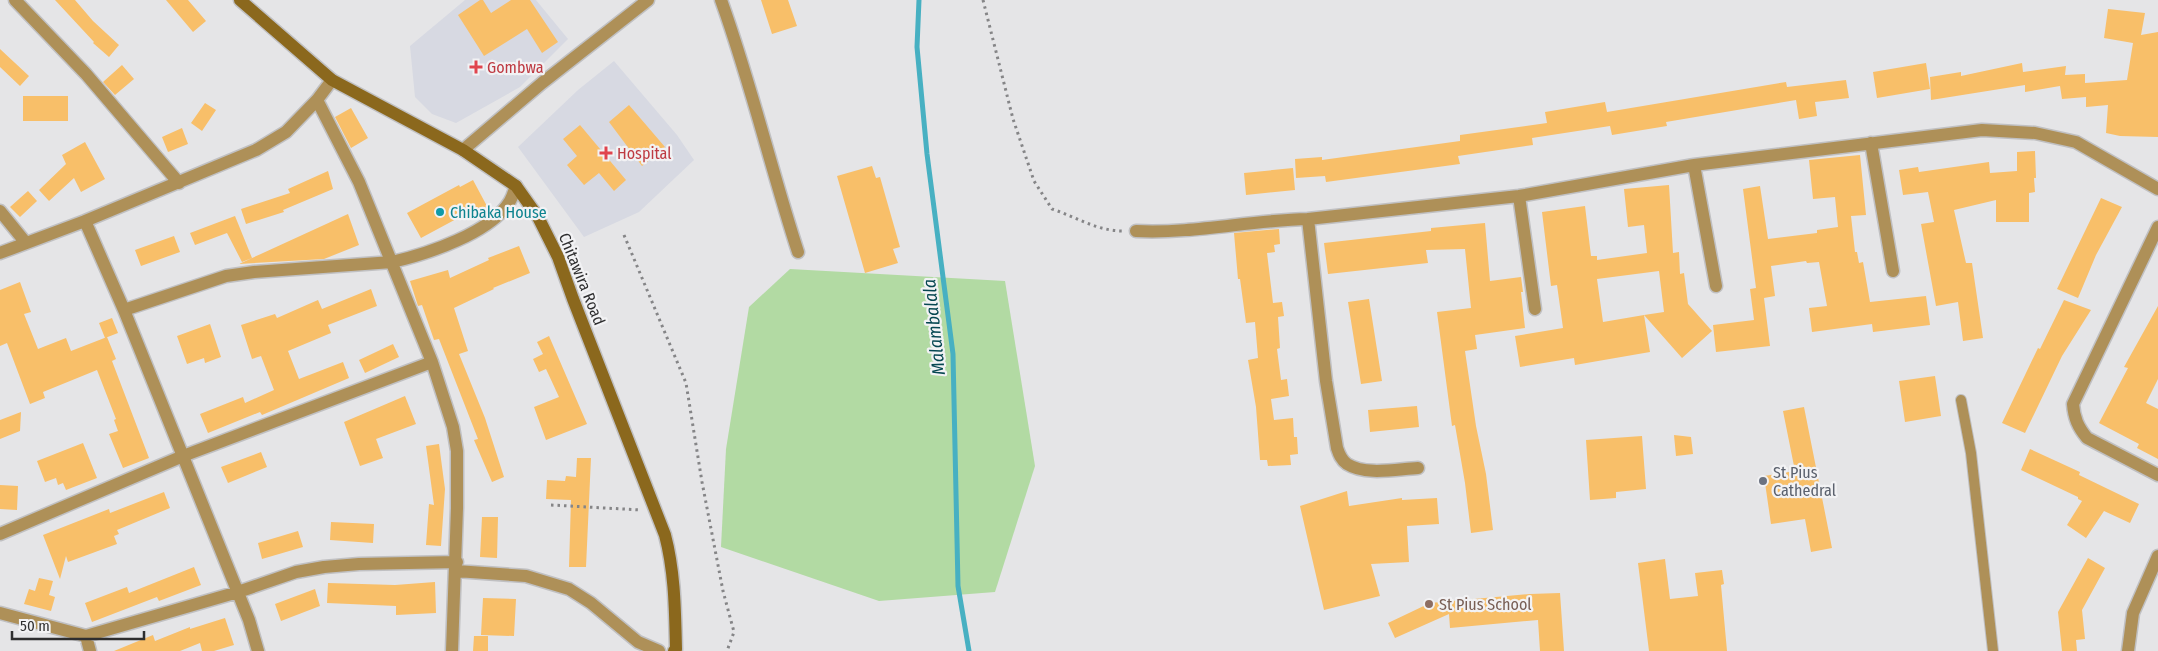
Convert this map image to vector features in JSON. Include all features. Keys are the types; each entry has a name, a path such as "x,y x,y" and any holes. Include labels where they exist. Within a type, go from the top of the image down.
{"street":[{"path":"15,0 86,74 179,183"},
{"name":"Chitawira Road","path":"240,0 332,80 463,150 516,186 538,217 558,257 572,299 657,510 670,556 676,649 674,651"},
{"path":"463,150 542,83 648,0"},
{"path":"721,0 742,58 782,202 798,252"},
{"path":"0,252 85,221 268,144 286,132 317,100 332,80"},
{"path":"317,100 358,182 392,262 432,362 453,427 456,451 457,567 452,651"},
{"path":"1136,230 1155,232 1241,225 1274,220 1308,219 1519,196 1694,166 1982,130 2035,134 2076,142 2158,189"},
{"path":"1871,143 1893,271"},
{"path":"1694,166 1716,286"},
{"path":"124,310 226,276 254,272 392,262 411,258 474,232 500,213 511,200 516,186"},
{"path":"1519,196 1535,309"},
{"path":"0,211 26,243"},
{"path":"1308,219 1326,381 1337,448 1341,458 1346,464 1358,469 1418,468"},
{"path":"85,221 124,310 238,592 258,651"},
{"path":"2158,227 2074,404 2074,416 2079,429 2087,438 2158,475"},
{"path":"0,534 183,456 432,362"},
{"path":"2128,651 2133,613 2158,556"},
{"path":"0,613 86,636 238,592 296,572 324,566 457,567 526,576 569,589 591,603 638,642 659,651"},
{"path":"86,636 90,651"}],"lane":[{"path":"1961,400 1971,453 1993,651"}],"path":[{"path":"983,0 1013,119 1034,181 1052,209 1109,231 1136,230"},
{"path":"624,235 686,383 702,482 723,591 734,632 727,651"},
{"path":"551,505 657,510"}],"shaded area":[{"name":"Gombwa","path":"465,0 536,0 568,39 520,87 456,123 432,114 415,97 410,46"},
{"name":"Hospital","path":"614,61 677,135 694,160 639,212 584,237 518,147 578,90"}],"green space":[{"path":"790,269 1005,281 1035,466 995,592 879,601 721,547 726,449 749,307"}],"building":[{"path":"55,0 75,0 93,21 119,45 109,57 93,43"},
{"path":"166,0 188,0 206,21 193,32"},
{"path":"480,0 483,0 491,13 511,0 530,0 558,42 542,53 527,29 484,56 458,15"},
{"path":"761,0 788,0 797,26 772,34"},
{"path":"2108,9 2145,13 2141,35 2158,32 2158,137 2120,136 2106,133 2108,105 2086,107 2086,97 2062,99 2060,86 2025,92 2025,85 1931,100 1930,77 1961,72 1961,76 2022,63 2023,72 2066,66 2065,75 2085,74 2085,83 2127,80 2133,43 2104,38"},
{"path":"0,49 29,76 20,86 0,67"},
{"path":"1926,63 1930,89 1877,98 1873,72"},
{"path":"122,65 134,79 115,95 103,82"},
{"path":"1846,80 1849,98 1815,102 1817,116 1799,119 1796,100 1666,122 1667,126 1612,135 1610,126 1532,138 1533,145 1458,156 1460,164 1326,182 1325,176 1296,178 1295,159 1322,157 1322,160 1460,141 1460,135 1547,123 1545,112 1605,102 1607,112 1786,82 1787,87"},
{"path":"23,96 68,96 68,121 23,121"},
{"path":"205,103 216,110 202,131 191,123"},
{"path":"629,105 665,147 642,166 609,122"},
{"path":"351,108 368,138 351,148 335,117"},
{"path":"580,125 626,180 614,191 599,173 584,185 567,165 577,156 563,139"},
{"path":"182,128 188,144 168,152 162,137"},
{"path":"85,142 105,179 81,192 74,178 49,201 39,190 66,164 62,155"},
{"path":"2035,151 2035,192 2029,193 2029,222 1996,222 1996,200 1954,210 1966,263 1972,263 1983,338 1963,341 1958,302 1936,306 1921,224 1934,222 1928,192 1903,195 1899,170 1918,167 1919,172 1989,162 1990,173 2017,171 2017,152"},
{"path":"1860,155 1866,215 1851,216 1855,252 1857,252 1859,263 1863,262 1870,302 1926,296 1930,325 1873,332 1872,324 1812,332 1809,308 1827,306 1819,262 1807,263 1806,261 1771,266 1775,296 1764,298 1770,346 1716,352 1713,325 1754,320 1750,289 1756,288 1743,189 1760,186 1768,239 1817,233 1817,230 1838,227 1835,197 1813,199 1809,160"},
{"path":"872,166 876,178 880,177 900,247 893,249 898,263 865,273 837,176"},
{"path":"1293,168 1295,190 1246,195 1244,173"},
{"path":"328,171 333,189 283,210 284,212 246,224 241,209 290,193 288,189"},
{"name":"Chibaka House","path":"473,180 488,208 476,214 473,210 421,238 407,213 459,185 460,187"},
{"path":"1669,185 1673,253 1679,252 1680,274 1684,273 1688,304 1712,331 1682,358 1644,315 1650,352 1575,365 1574,358 1520,367 1515,336 1563,328 1557,285 1551,286 1542,212 1585,206 1591,256 1597,256 1597,260 1647,253 1644,225 1628,227 1624,189","holes":["1659,271 1664,312 1603,322 1597,279"]},
{"path":"28,191 37,201 20,217 10,207"},
{"path":"2101,198 2122,207 2096,255 2078,298 2057,289"},
{"path":"348,214 359,245 324,259 239,264"},
{"path":"235,216 252,258 242,262 227,233 195,245 190,233"},
{"path":"1485,223 1490,281 1521,277 1525,328 1475,335 1477,349 1465,351 1476,426 1486,474 1493,530 1471,533 1455,425 1452,426 1437,312 1471,308 1465,249 1426,250 1428,263 1328,274 1324,243 1431,231 1431,228"},
{"path":"1279,229 1280,244 1274,245 1275,252 1267,253 1273,303 1282,302 1284,316 1278,317 1280,348 1277,349 1281,380 1287,379 1289,396 1271,399 1274,420 1293,418 1294,437 1297,437 1298,454 1290,455 1291,465 1268,466 1267,460 1260,460 1256,407 1248,360 1258,358 1255,322 1246,323 1240,279 1238,279 1234,233"},
{"path":"174,236 180,252 141,266 135,250"},
{"path":"519,246 530,273 493,288 454,308 468,351 459,354 485,418 504,477 492,482 474,440 478,439 439,339 434,340 422,305 418,306 410,281 448,270 450,278 489,260 488,258"},
{"path":"20,282 31,312 24,314 38,349 66,338 71,351 107,337 116,359 112,361 149,458 123,468 109,434 118,431 114,420 116,419 97,370 43,392 45,398 30,404 7,343 0,346 0,290"},
{"path":"371,289 377,306 328,325 331,333 288,351 299,379 343,362 349,378 262,415 260,412 208,433 200,414 243,397 245,403 274,390 261,356 252,359 241,325 275,314 277,318 318,300 322,309"},
{"path":"1369,299 1382,381 1361,384 1348,302"},
{"path":"2064,300 2091,310 2062,356 2025,433 2002,423 2038,348 2040,349"},
{"path":"2158,306 2158,379 2146,403 2158,409 2158,459 2137,448 2139,444 2099,423 2128,368 2124,367"},
{"path":"112,318 118,333 105,338 99,323"},
{"path":"210,324 221,357 205,363 204,358 187,364 177,336"},
{"path":"549,336 587,424 546,440 534,407 559,397 546,369 539,372 533,359 543,354 537,342"},
{"path":"393,344 399,357 365,373 359,360"},
{"path":"1935,376 1941,416 1905,422 1899,381"},
{"path":"405,396 416,424 376,439 383,458 360,466 344,422"},
{"path":"1417,406 1419,427 1370,432 1368,410"},
{"path":"1804,407 1832,548 1811,552 1805,519 1771,524 1764,476 1795,471 1783,411"},
{"path":"21,412 20,431 0,439 0,420"},
{"path":"1674,435 1691,437 1693,454 1676,456"},
{"path":"1642,436 1646,489 1616,492 1616,498 1590,500 1586,440"},
{"path":"83,443 97,478 66,490 63,483 58,485 56,478 45,482 37,461"},
{"path":"439,444 445,489 441,546 426,545 429,504 434,505 426,446"},
{"path":"2030,449 2080,472 2079,475 2139,504 2130,523 2104,511 2086,538 2067,525 2082,501 2078,497 2021,470"},
{"path":"261,452 267,467 228,483 221,467"},
{"path":"577,458 591,458 586,567 569,567 571,500 546,499 547,480 565,481 566,476 576,477"},
{"path":"0,485 18,486 17,510 0,509"},
{"path":"1347,491 1349,506 1402,498 1402,500 1437,498 1439,524 1407,526 1409,562 1371,564 1380,596 1324,610 1300,506"},
{"path":"164,492 170,508 117,530 119,534 114,536 117,544 68,562 66,556 60,579 43,535 109,509 110,513"},
{"path":"482,517 498,517 497,558 480,557"},
{"path":"331,522 374,524 373,543 330,540"},
{"path":"298,531 303,547 262,559 258,543"},
{"path":"2088,558 2105,568 2082,610 2085,639 2076,640 2077,651 2062,651 2058,612"},
{"path":"1665,559 1670,599 1698,596 1695,573 1722,570 1724,584 1721,585 1727,651 1649,651 1638,563"},
{"path":"194,567 201,585 159,601 157,597 92,622 85,603 127,587 129,593"},
{"path":"39,578 53,581 49,595 55,597 51,611 24,604 29,589 35,591"},
{"path":"435,582 436,613 396,615 396,606 327,603 328,583 395,585"},
{"path":"315,589 320,606 281,621 275,604"},
{"path":"1560,593 1564,651 1540,651 1538,620 1450,628 1449,614 1395,638 1388,623 1430,603"},
{"path":"483,598 516,599 514,636 481,635"},
{"path":"225,618 234,645 214,651 202,651 200,643 180,651 114,651 153,635 155,641 190,627 190,629"},
{"path":"474,636 488,636 488,651 473,651"}],"waterway":[{"name":"Malambalala","path":"919,0 917,47 927,154 953,354 958,586 969,651"}],"place":[{"name":"Gombwa","path":"476,67"},
{"name":"Hospital","path":"606,153"},
{"name":"Chibaka House","path":"440,212"},
{"name":"St Pius Cathedral","path":"1763,481"},
{"name":"St Pius School","path":"1429,604"}]}
